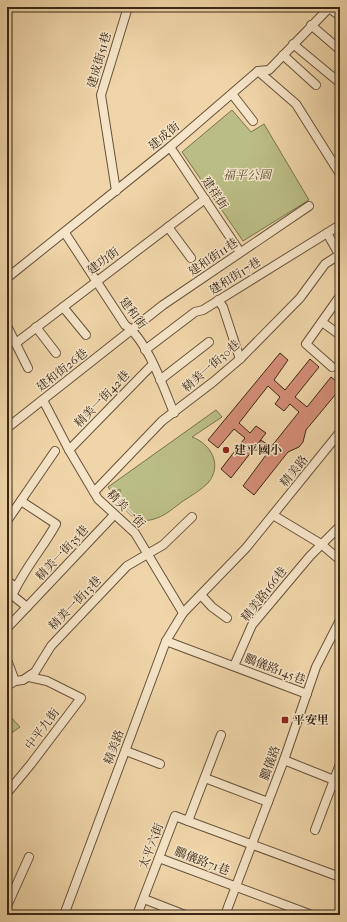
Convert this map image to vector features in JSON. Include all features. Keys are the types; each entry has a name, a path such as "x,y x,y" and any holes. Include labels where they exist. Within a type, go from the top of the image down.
{"street":[{"name":"建成街51巷","path":"116,191 101,95 128,7"},
{"name":"建成街","path":"7,278 170,147 258,71 269,70 330,7"},
{"path":"330,7 340,16"},
{"path":"311,25 340,50"},
{"path":"293,44 340,83"},
{"path":"283,55 316,85"},
{"path":"258,71 296,104 340,174"},
{"path":"232,94 252,121"},
{"name":"建祥街","path":"170,147 240,252"},
{"name":"建功街","path":"16,343 205,199"},
{"name":"建和街11巷","path":"131,329 240,252 309,206"},
{"name":"建和街17巷","path":"145,350 195,312 204,310 340,225"},
{"path":"168,227 191,258"},
{"name":"建和街","path":"64,232 125,325 131,329 145,350 174,413"},
{"path":"327,233 340,255"},
{"name":"精美一街30巷","path":"94,492 162,421 174,413 240,359 300,298 325,264 340,255"},
{"path":"332,367 306,344 340,296"},
{"path":"218,300 223,307 240,359"},
{"path":"63,307 86,335"},
{"path":"322,322 340,335"},
{"path":"7,326 28,368"},
{"path":"36,327 56,353"},
{"name":"建和街26巷","path":"7,428 98,357 131,329"},
{"path":"160,380 209,342"},
{"name":"精美一街42巷","path":"69,450 152,364"},
{"name":"精美一街","path":"43,400 69,450 98,499 135,533 183,613"},
{"name":"精美路","path":"64,915 166,641 183,613 246,548 340,432"},
{"path":"7,521 55,451"},
{"path":"12,591 46,543 56,524 21,501"},
{"name":"精美一街35巷","path":"7,628 114,515"},
{"path":"273,515 320,544 340,560"},
{"name":"精美一街13巷","path":"29,677 35,672 51,646 127,566 163,545 192,517"},
{"name":"精美路166巷","path":"234,666 252,625 320,544 340,526"},
{"path":"7,581 12,591 27,607"},
{"path":"201,595 212,607 227,618"},
{"name":"鵬儀路","path":"225,915 284,760 316,667 340,620"},
{"path":"166,641 234,666"},
{"path":"7,660 15,681"},
{"name":"鵬儀路145巷","path":"234,666 307,694"},
{"path":"7,686 15,681 23,680 29,677"},
{"name":"中平九街","path":"7,793 81,698 46,681 29,677"},
{"path":"188,821 221,735"},
{"path":"126,751 160,764"},
{"path":"284,760 337,780"},
{"path":"315,830 337,780 340,764"},
{"path":"205,778 268,802"},
{"name":"太平六街","path":"138,915 175,816 340,877"},
{"path":"7,906 29,857"},
{"name":"鵬儀路71巷","path":"159,858 312,915"},
{"path":"144,899 185,915"}],"green space":[{"name":"福平公園","path":"232,110 251,132 264,124 309,200 243,241 182,152"},
{"path":"216,410 222,417 192,437 205,445 213,456 215,462 214,469 208,483 196,493 160,517 142,520 130,515 123,504 120,489 113,494 108,487"},
{"path":"7,713 20,727 7,736"}],"building":[{"path":"280,353 288,360 274,380 285,390 310,359 319,367 295,397 307,407 331,377 340,384 340,389 306,430 303,442 299,447 288,452 254,495 243,486 266,455 256,447 261,440 271,447 299,412 290,404 284,411 275,404 280,397 268,386 239,423 250,433 256,426 266,433 231,478 221,469 245,438 234,429 218,448 208,440"}],"place":[{"name":"建平國小","path":"226,450"},
{"name":"平安里","path":"285,720"}]}
